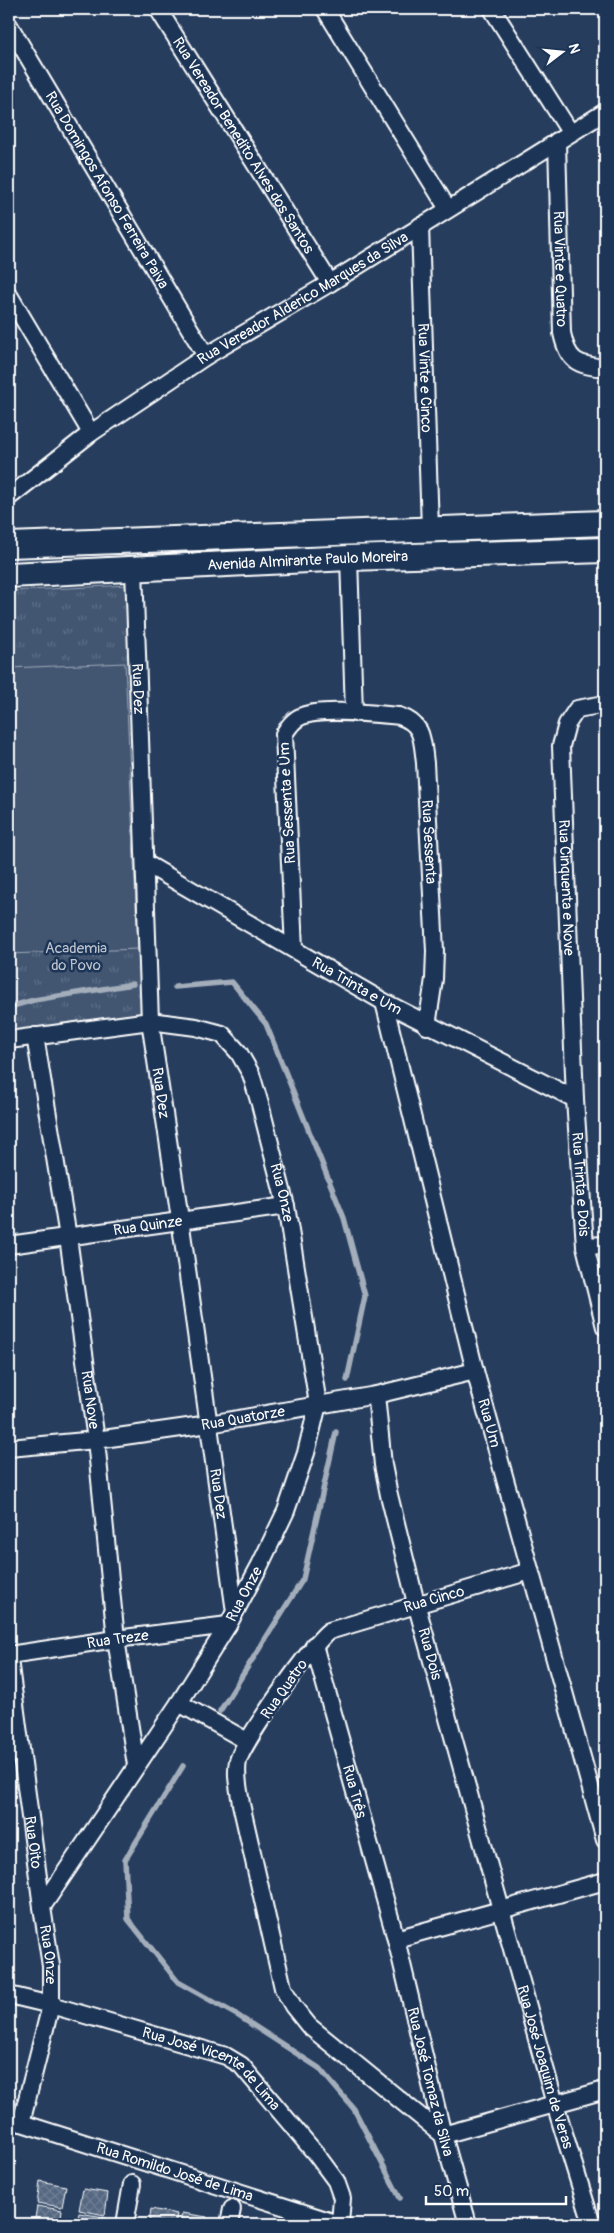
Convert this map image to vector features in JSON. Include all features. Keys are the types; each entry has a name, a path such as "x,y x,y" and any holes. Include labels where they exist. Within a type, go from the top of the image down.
{"main road":[{"name":"Avenida Almirante Paulo Moreira","path":"9,545 605,523"},
{"name":"Avenida Almirante Paulo Moreira","path":"9,575 350,558 605,550"}],"street":[{"name":"Rua Vereador Benedito Alves dos Santos","path":"158,9 330,283"},
{"path":"325,9 448,209"},
{"path":"492,9 564,137"},
{"name":"Rua Domingos Afonso Ferreira Paiva","path":"9,26 206,356"},
{"name":"Rua Vereador Alderico Marques da Silva","path":"9,497 91,432 206,356 330,283 605,112"},
{"name":"Rua Vinte e Quatro","path":"564,137 562,333 565,347 573,360 588,366 605,368"},
{"name":"Rua Vinte e Cinco","path":"420,226 430,529"},
{"path":"9,295 91,432"},
{"path":"350,558 354,713"},
{"name":"Rua Dez","path":"134,569 150,1022 209,1424 231,1618"},
{"name":"Rua Cinquenta e Nove","path":"575,1099 561,746 567,724 577,709 605,704"},
{"name":"Rua Sessenta e Um","path":"294,949 284,734 300,717 315,713 354,713"},
{"name":"Rua Sessenta","path":"354,713 398,716 411,720 422,738 435,951 434,979 427,1026"},
{"name":"Rua Trinta e Um","path":"145,863 427,1026 575,1099"},
{"name":"Rua Um","path":"384,1002 475,1371 605,1840"},
{"path":"9,1040 150,1022"},
{"name":"Rua Onze","path":"15,2121 51,2005 51,1966 42,1908 136,1765 180,1703 231,1618 286,1511 306,1453 318,1404 286,1206 251,1074 239,1052 222,1034 196,1027 150,1022"},
{"name":"Rua Nove","path":"35,1036 68,1237 96,1440 116,1639 136,1765"},
{"name":"Rua Trinta e Dois","path":"575,1099 585,1246 605,1327"},
{"name":"Rua Quinze","path":"9,1245 286,1206"},
{"path":"585,1246 605,1245"},
{"name":"Rua Quatorze","path":"9,1448 96,1440 209,1424 318,1404 376,1396 475,1371"},
{"name":"Rua Dois","path":"376,1396 383,1465 389,1495 416,1604 502,1909"},
{"name":"Rua Cinco","path":"337,1627 530,1571"},
{"name":"Rua Treze","path":"9,1657 231,1618"},
{"name":"Rua Quatro","path":"337,1627 320,1638 314,1645 247,1741 238,1760 236,1775 243,1813 281,1978 293,2006 309,2026 443,2135"},
{"name":"Rua Três","path":"314,1645 396,1939"},
{"name":"Rua Oito","path":"9,1657 42,1908"},
{"path":"180,1703 247,1741"},
{"path":"396,1939 605,1882"},
{"name":"Rua José Joaquim de Veras","path":"502,1909 555,2104 592,2224"},
{"name":"Rua José Tomaz da Silva","path":"396,1939 443,2135 468,2224"},
{"name":"Rua José Vicente de Lima","path":"9,1995 51,2005 226,2056 241,2065 304,2139 336,2181 342,2198 340,2224"},
{"path":"443,2135 605,2090"},
{"name":"Rua Romildo José de Lima","path":"15,2121 340,2224"},
{"path":"125,2224 132,2184"}],"green space":[{"name":"Academia do Povo","path":"128,585 145,1015 9,1032 9,591"},
{"name":"Academia do Povo","path":"125,663 138,949 9,954 9,668"}],"building":[{"path":"40,2181 66,2186 62,2207 37,2203"},
{"path":"83,2189 108,2193 105,2215 79,2210"},
{"path":"37,2206 62,2210 60,2224 34,2224"},
{"path":"151,2209 177,2214 175,2224 149,2224"},
{"path":"79,2213 104,2217 103,2224 77,2224"},
{"path":"182,2213 207,2217 206,2224 180,2224"}],"waterway":[{"path":"175,987 232,982 266,1024 344,1218 365,1296 347,1380"},
{"path":"9,1007 34,1000 133,984"},
{"path":"220,1711 303,1579 336,1432"},
{"path":"183,1766 125,1860 128,1919 178,1982 237,2015 319,2068 354,2109 400,2198"}]}
